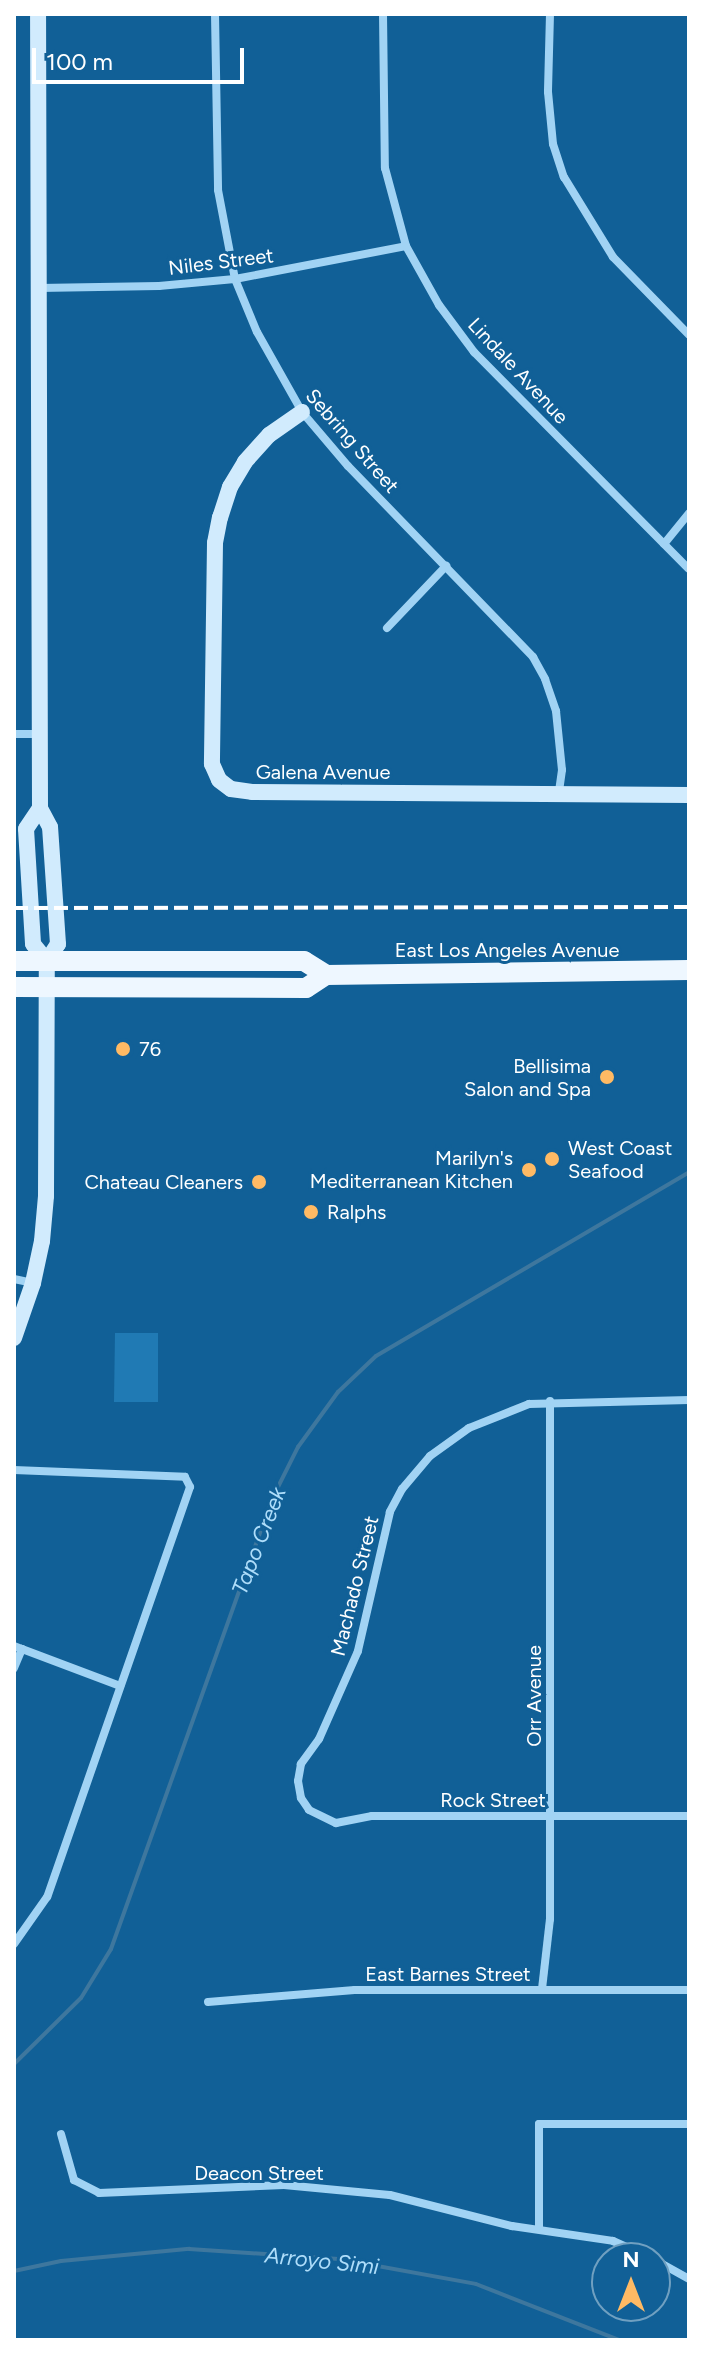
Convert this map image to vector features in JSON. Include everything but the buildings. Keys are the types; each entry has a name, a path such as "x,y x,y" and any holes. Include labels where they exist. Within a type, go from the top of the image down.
{"main road":[{"path":"14,1338 33,1283 46,1196 47,961 58,944 50,827 40,808 38,14"},
{"name":"Galena Avenue","path":"302,412 269,435 245,462 230,487 220,517 215,543 212,764 219,780 231,789 252,792 689,795"},
{"path":"40,808 26,829 33,944 47,961"},
{"name":"East Los Angeles Avenue","path":"14,961 304,961 326,975"},
{"name":"East Los Angeles Avenue","path":"14,987 306,988 326,975 689,970"}],"street":[{"name":"Sebring Street","path":"215,14 215,161 235,279 257,332 302,412 348,466 519,639 545,679 560,742 559,792"},
{"name":"Lindale Avenue","path":"383,14 385,168 406,246 439,305 474,352 689,569"},
{"path":"550,14 548,92 553,144 564,177 613,257 689,335"},
{"name":"Niles Street","path":"39,288 159,286 235,279 406,246"},
{"path":"664,544 689,513"},
{"path":"387,628 446,566"},
{"path":"14,734 40,734"},
{"path":"14,1279 33,1283"},
{"name":"Machado Street","path":"305,1803 298,1781 301,1764 319,1739 358,1651 381,1537 402,1489 430,1456 469,1428 508,1410 550,1401 689,1400"},
{"name":"Orr Avenue","path":"542,1989 550,1919 550,1401"},
{"path":"14,1470 185,1477 190,1487 47,1897 14,1944"},
{"path":"14,1668 18,1647 120,1686"},
{"name":"Rock Street","path":"305,1803 322,1819 336,1823 372,1816 689,1816"},
{"name":"East Barnes Street","path":"208,2002 355,1990 689,1990"},
{"path":"539,2229 539,2124 689,2124"},
{"name":"Deacon Street","path":"61,2134 74,2180 99,2193 284,2185 390,2195 512,2226 615,2242"},
{"name":"Deacon Street","path":"671,2269 689,2279"}],"shaded area":[{"path":"115,1333 158,1333 158,1402 114,1402"}],"waterway":[{"name":"Tapo Creek","path":"14,2064 81,1998 111,1949 274,1495 298,1447 338,1392 376,1356 689,1172"},
{"name":"Arroyo Simi","path":"14,2271 61,2261 189,2249 339,2259 476,2284 619,2340"}],"railway":[{"path":"14,908 689,907"}],"place":[{"name":"76","path":"123,1049"},
{"name":"Bellisima Salon and Spa","path":"607,1077"},
{"name":"West Coast Seafood","path":"552,1159"},
{"name":"Marilyn's Mediterranean Kitchen","path":"529,1170"},
{"name":"Chateau Cleaners","path":"259,1182"},
{"name":"Ralphs","path":"311,1212"}]}
